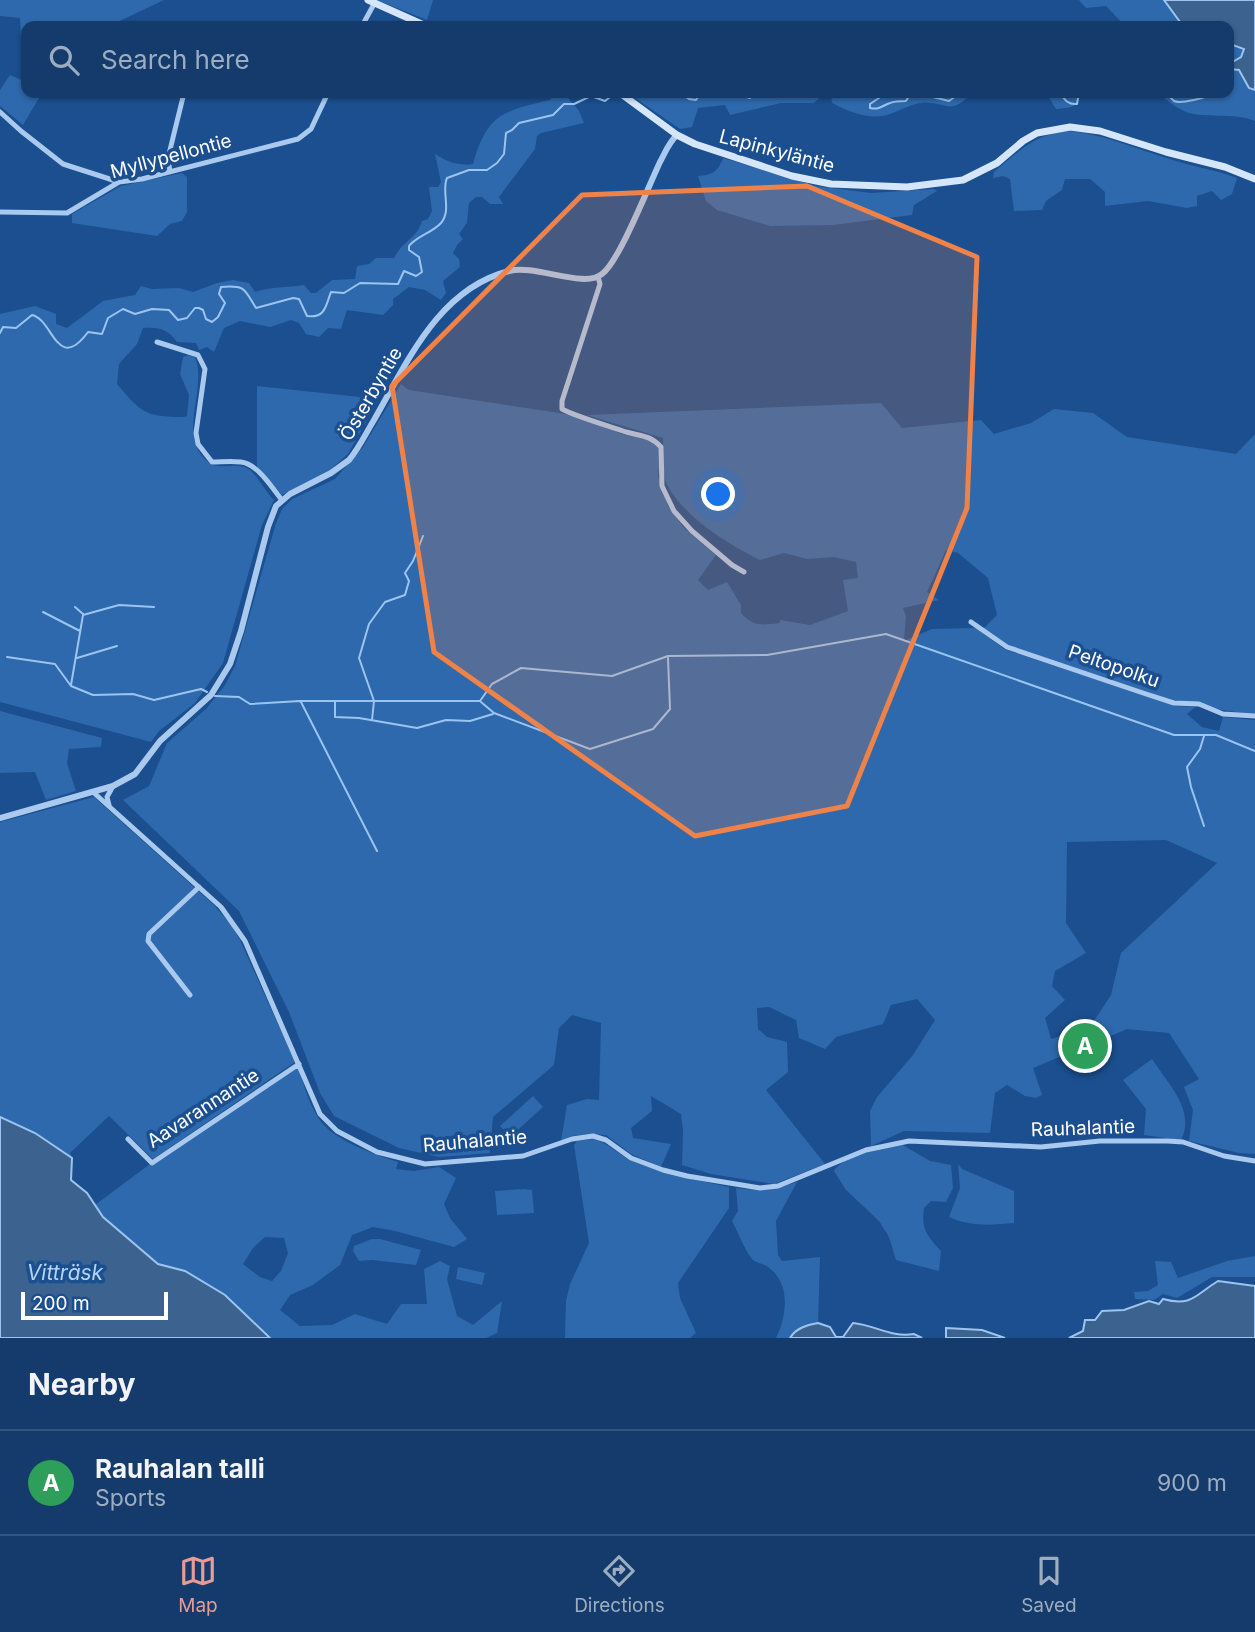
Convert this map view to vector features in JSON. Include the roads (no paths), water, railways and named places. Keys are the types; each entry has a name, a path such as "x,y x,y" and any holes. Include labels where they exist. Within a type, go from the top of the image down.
{"main road":[{"path":"371,2 415,21"},
{"name":"Lapinkyläntie","path":"627,98 677,135 707,148 815,181 907,187 963,180 990,167 1037,133 1059,127 1083,127 1226,167 1255,179"}],"street":[{"path":"364,21 371,2"},
{"path":"170,172 168,158 183,98"},
{"name":"Myllypellontie","path":"0,212 67,214 119,182 170,172 298,139 311,129 326,98"},
{"path":"0,112 63,164 119,182"},
{"path":"677,135 666,151 616,257 598,277 600,284 562,401 562,409 654,439 662,447 663,486 674,511 692,531 744,572"},
{"name":"Österbyntie","path":"282,500 349,460 429,328 465,292 489,278 518,269 540,270 580,278 598,277"},
{"path":"0,818 113,786 135,774 160,741 200,707 220,681 230,664 241,631 271,515 282,500 251,466 241,462 212,462 198,444 196,433 205,369 198,355 157,342"},
{"name":"Peltopolku","path":"971,622 1007,647 1146,694 1174,703 1199,704 1223,714 1255,716"},
{"path":"109,805 107,797 113,786"},
{"name":"Rauhalantie","path":"93,792 221,907 245,941 320,1114 337,1131 377,1152 425,1164 523,1156 572,1139 593,1136 607,1140 631,1158 663,1170 760,1188 778,1186 866,1150 909,1141 1041,1147 1100,1141 1168,1141 1183,1142 1224,1156 1255,1161"},
{"path":"190,995 148,941 149,934 200,887"},
{"name":"Aavarannantie","path":"128,1139 152,1163 299,1064"}],"water":[{"path":"1164,0 1255,0 1255,90 1249,88 1239,70 1234,70 1234,61 1241,57 1244,49 1234,45 1234,21 1179,21"},
{"name":"Vitträsk","path":"0,1117 35,1133 72,1158 71,1180 87,1193 103,1217 158,1264 185,1271 225,1295 270,1338 0,1338"},
{"path":"1218,1281 1255,1286 1255,1338 1069,1338 1083,1331 1085,1320 1095,1320 1102,1311 1124,1310 1149,1301 1159,1304 1163,1299 1187,1301"},
{"path":"818,1323 830,1327 836,1337 843,1337 853,1323 890,1333 914,1334 922,1338 790,1338 799,1329"},
{"path":"946,1328 982,1330 1005,1338 946,1338"}],"waterway":[{"path":"0,333 3,327 16,328 32,315 45,325 56,341 69,348 88,332 102,334 108,318 123,309 135,314 152,309 169,310 178,320 187,318 195,308 199,308 203,310 206,319 212,322 218,317 225,303 219,294 221,287 240,288 256,308 293,298 299,299 307,316 313,316 322,313 331,292 344,293 360,283 398,284 404,271 416,276 422,272 419,257 409,250 409,246 444,218 447,178 469,170 487,170 504,154 506,133 519,123 553,115 564,104 574,104 587,98"},
{"path":"597,98 605,101 609,98"},
{"path":"688,98 697,98"},
{"path":"879,98 870,104 870,108 906,101 908,98"},
{"path":"937,98 949,101 953,98"},
{"path":"1064,98 1071,104 1077,104 1078,98"},
{"path":"1171,98 1177,102 1202,98"},
{"path":"372,720 374,701 359,658 369,624 385,602 405,595 409,581 405,573 423,536"},
{"path":"71,685 83,615 119,605 154,607"},
{"path":"75,607 83,614"},
{"path":"43,612 80,631"},
{"path":"215,696 239,697 250,704 300,701 480,701 492,684 521,668 612,676 668,656 767,655 886,634 1174,735 1216,735 1255,751"},
{"path":"77,658 117,646"},
{"path":"7,657 55,664 71,686 93,695 133,694 154,700 201,689 207,692"},
{"path":"481,702 494,713 590,749 653,729 670,709 668,658"},
{"path":"301,702 377,851"},
{"path":"335,702 335,717 359,718 417,728 446,720 470,721 493,714"},
{"path":"1204,736 1200,749 1187,767 1204,826"}],"place":[{"name":"Rauhalan talli","path":"1085,1046"}]}
